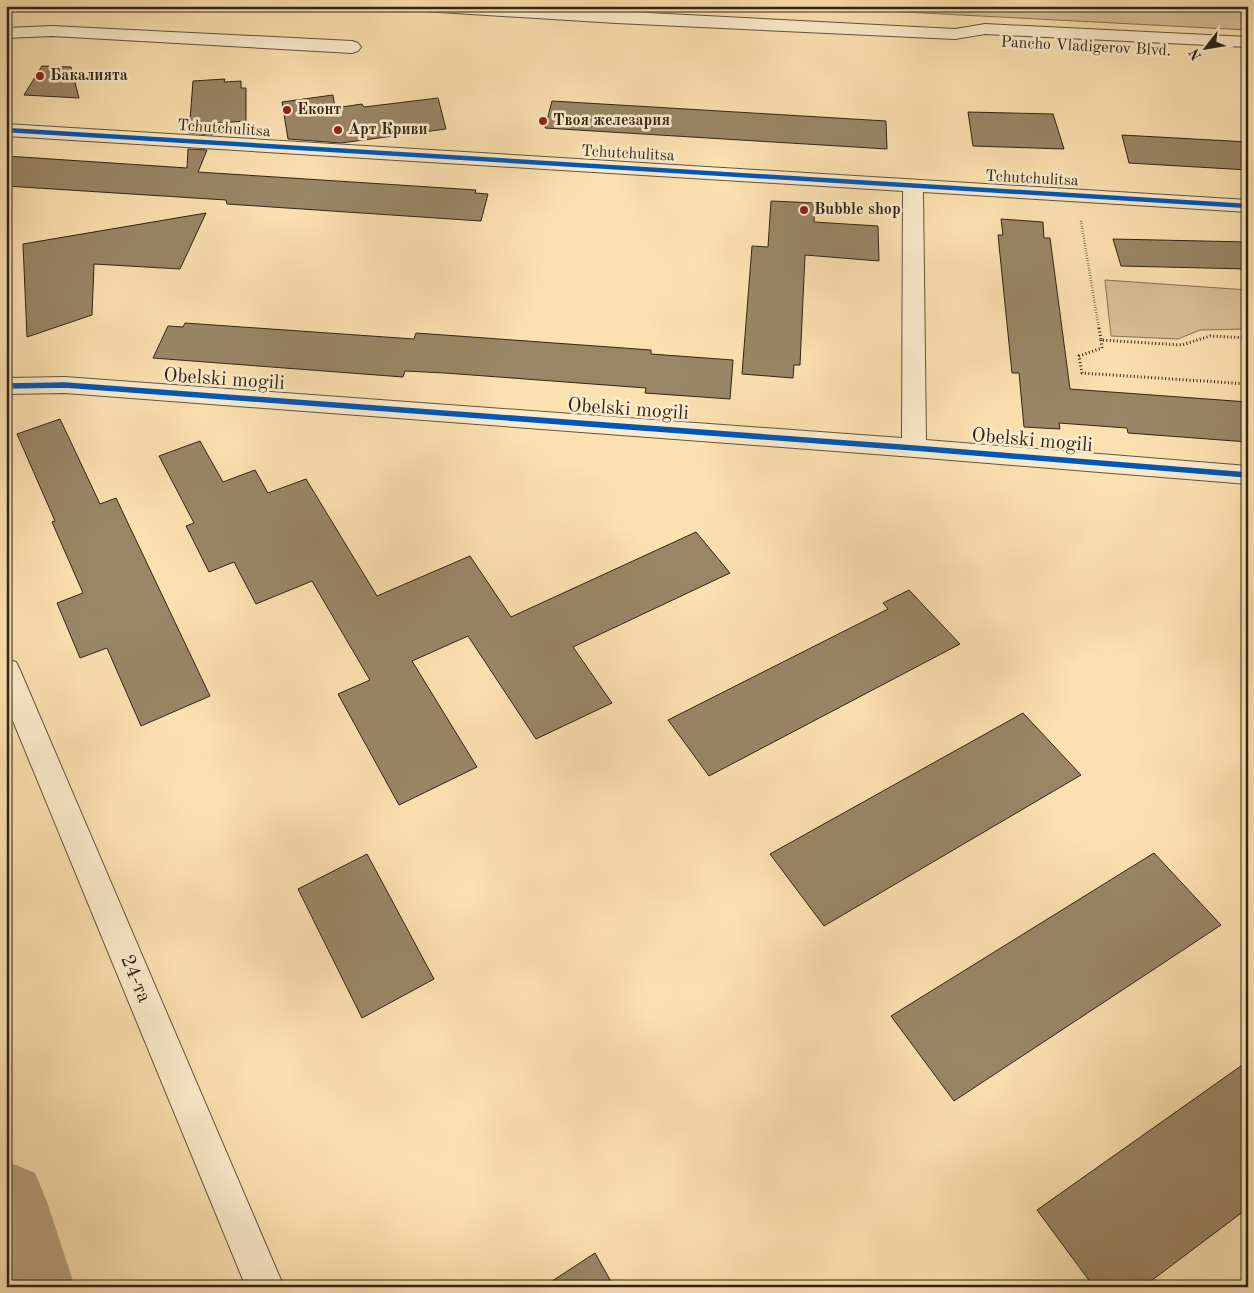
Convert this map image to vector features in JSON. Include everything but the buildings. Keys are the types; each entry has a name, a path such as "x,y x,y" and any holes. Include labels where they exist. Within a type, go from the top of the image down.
{"street":[{"name":"Pancho Vladigerov Blvd.","path":"423,6 616,18 955,34 985,30 1248,42"},
{"path":"6,33 52,32 352,47"},
{"name":"Pancho Vladigerov Blvd.","path":"955,34 993,43 1248,55"},
{"name":"Tchutchulitsa","path":"6,130 1248,206"},
{"path":"913,185 914,448"},
{"name":"Obelski mogili","path":"6,386 65,385 914,448 1248,475"},
{"name":"24-та","path":"6,670 264,1287"}],"path":[{"path":"1077,195 1102,348 1080,356 1082,373 1248,384"},
{"path":"1101,340 1182,345 1210,336 1248,338"}],"shaded area":[{"path":"789,6 1248,6 1248,30"},
{"path":"1105,280 1248,290 1248,329 1200,330 1178,339 1111,336"}],"waterway":[{"path":"6,1202 33,1287"}],"cycle path":[{"path":"6,130 1248,206"},
{"path":"6,386 65,385 914,448 1248,475"}],"place":[{"name":"Бакалията","path":"40,76"},
{"name":"Еконт","path":"287,110"},
{"name":"Твоя железария","path":"543,121"},
{"name":"Арт Криви","path":"338,130"},
{"name":"Bubble shop","path":"804,210"}]}
